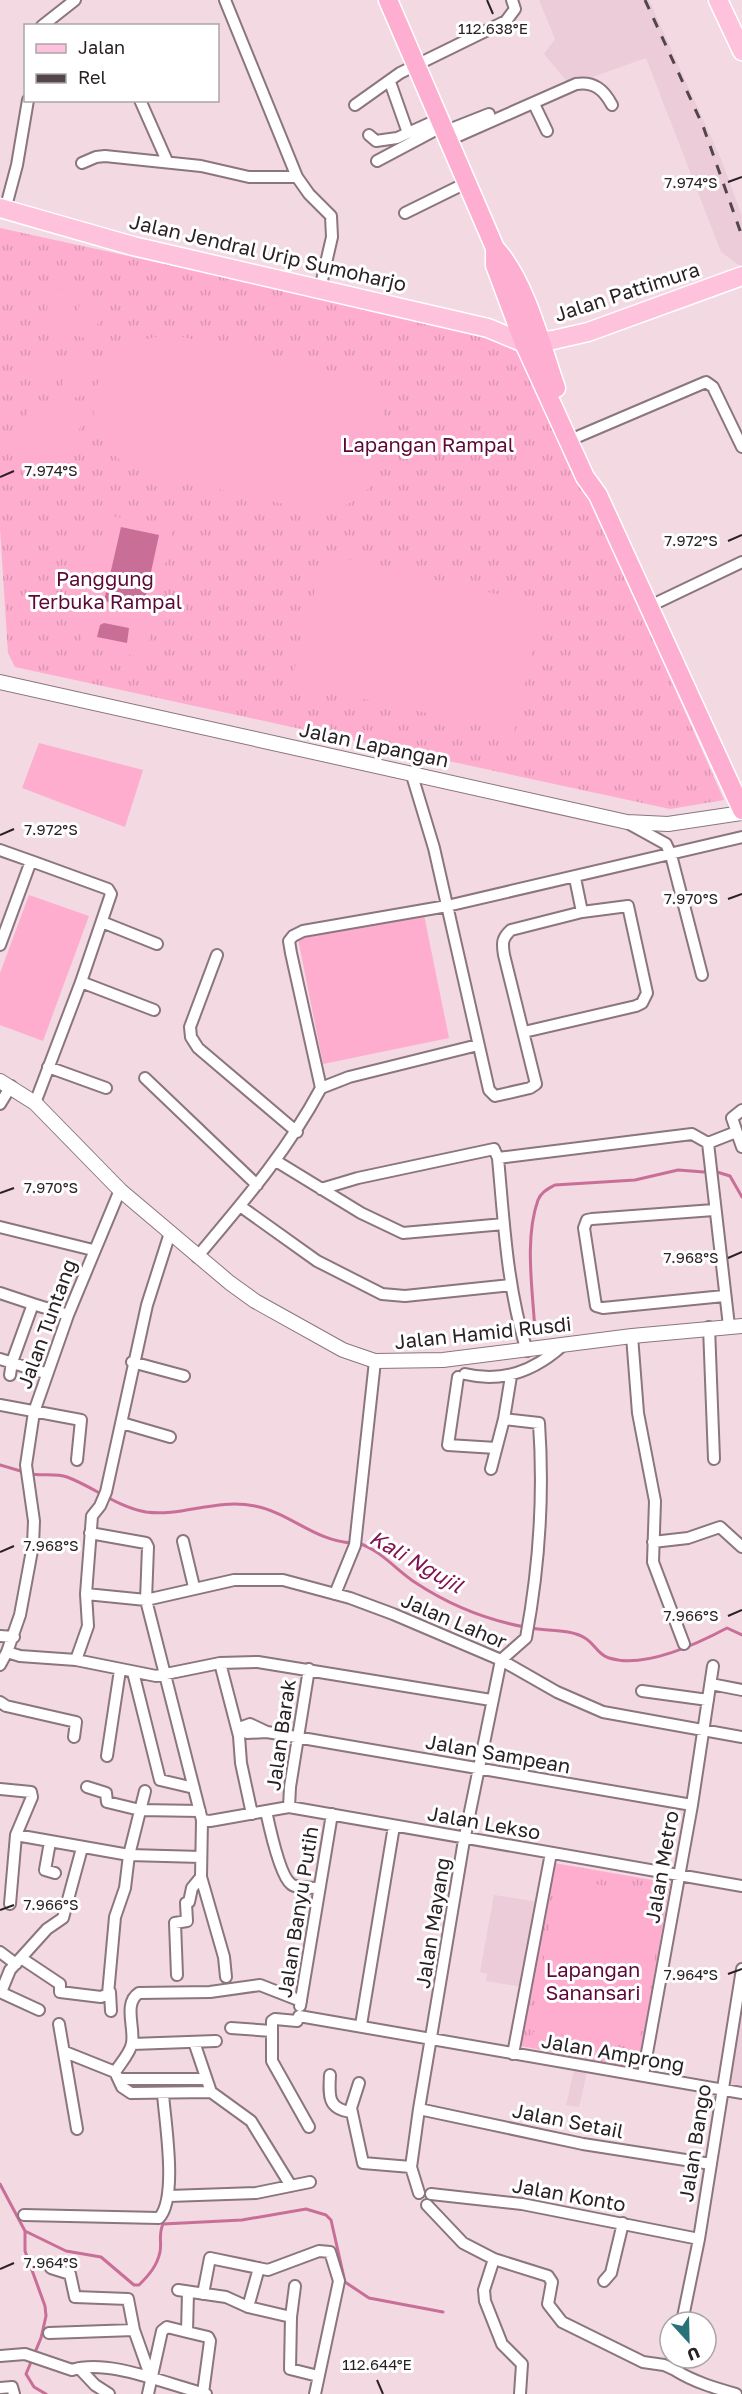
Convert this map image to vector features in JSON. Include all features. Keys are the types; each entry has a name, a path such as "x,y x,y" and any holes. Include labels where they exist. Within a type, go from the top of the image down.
{"highway":[{"path":"388,0 495,248 495,265 594,474 598,495"},
{"path":"532,342 585,477 598,495 742,811"}],"main road":[{"path":"718,0 742,51"},
{"name":"Jalan Jendral Urip Sumoharjo","path":"2,209 133,246 488,328 532,342"},
{"name":"Jalan Pattimura","path":"532,342 588,332 742,276"}],"street":[{"path":"45,24 75,0"},
{"path":"225,0 297,177 309,194 328,212 333,222 332,237 320,289"},
{"path":"355,105 417,64 506,21 517,2"},
{"path":"390,82 408,133"},
{"path":"369,135 376,141 387,141 408,133 445,129 534,104 566,87 583,82 598,87 612,105"},
{"path":"2,209 17,165 28,102"},
{"path":"141,102 166,161"},
{"path":"534,104 547,131"},
{"path":"377,161 445,129 489,114"},
{"path":"82,163 101,156 166,161 249,177 297,177"},
{"path":"405,213 466,183"},
{"path":"576,437 706,382 713,387 742,447"},
{"path":"650,606 742,562"},
{"name":"Jalan Lapangan","path":"0,682 627,822 668,824 742,811"},
{"path":"411,772 434,848 478,1045 492,1095 508,1094 536,1084 502,944 504,936 511,930 582,912 628,906 647,993 645,998 636,1006 524,1032"},
{"path":"627,822 666,844 671,855 702,975"},
{"path":"321,1088 291,953 290,941 293,936 303,931 447,906 574,878 742,837"},
{"path":"0,850 111,891 81,982 35,1103"},
{"path":"0,945 31,861"},
{"path":"574,878 582,912"},
{"path":"102,922 157,944"},
{"path":"217,955 190,1027 190,1037 198,1048 297,1132"},
{"path":"81,982 154,1010"},
{"path":"197,1257 276,1161 297,1132 321,1088 349,1077 478,1045"},
{"path":"48,1067 106,1088"},
{"path":"145,1078 257,1185"},
{"path":"0,1104 6,1083"},
{"name":"Jalan Hamid Rusdi","path":"6,1083 35,1103 120,1190 197,1257 255,1301 343,1350 375,1361 474,1357 632,1336 735,1326"},
{"path":"742,1110 732,1118 742,1147"},
{"path":"708,1143 736,1132"},
{"path":"498,1158 692,1134 708,1143"},
{"path":"708,1143 724,1296 735,1326"},
{"path":"321,1189 489,1148 494,1149 498,1158 511,1285 517,1320 527,1351"},
{"path":"276,1161 361,1213 403,1233 504,1224"},
{"name":"Jalan Tuntang","path":"0,1665 14,1637 34,1533 26,1465 34,1412 45,1373 93,1250 120,1190"},
{"path":"240,1206 317,1261 382,1294 405,1296 511,1285"},
{"path":"714,1210 592,1219 587,1220 584,1228 596,1306 603,1308 724,1296"},
{"path":"0,1227 93,1250"},
{"path":"76,1660 88,1626 86,1594 92,1514 100,1506 105,1492 122,1423 132,1362 170,1233"},
{"path":"0,1293 68,1315"},
{"path":"10,1375 12,1362 33,1304"},
{"path":"709,1327 714,1459"},
{"path":"632,1336 638,1413 655,1501 653,1562 684,1644"},
{"path":"466,1376 489,1379 511,1376 546,1360 562,1346"},
{"path":"474,1357 466,1376 448,1445 496,1448"},
{"path":"0,1359 45,1373"},
{"path":"335,1594 355,1541 375,1361"},
{"path":"132,1362 184,1376"},
{"path":"491,1469 504,1419 511,1376"},
{"path":"0,1405 81,1420 77,1460"},
{"path":"501,1660 526,1638 530,1621 540,1518 542,1469 539,1424 504,1419"},
{"path":"122,1423 170,1437"},
{"path":"653,1542 688,1539 720,1527 742,1547"},
{"path":"90,1533 147,1544 146,1600 201,1816 201,1877 224,1958 226,1977"},
{"path":"183,1541 194,1587"},
{"name":"Jalan Lahor","path":"146,1600 194,1587 234,1580 265,1578 283,1580 335,1594 393,1614 501,1660 557,1692 603,1712 742,1737"},
{"path":"86,1594 146,1600"},
{"path":"0,1636 14,1637"},
{"path":"7,1652 20,1656 76,1660 120,1670 164,1675 220,1663 258,1662 491,1700"},
{"name":"Jalan Mayang","path":"419,2193 412,2177 411,2167 419,2109 465,1838 491,1700 501,1660"},
{"path":"220,1663 228,1701 239,1727 252,1814"},
{"name":"Jalan Metro","path":"643,2075 692,1804 713,1666"},
{"name":"Jalan Barak","path":"289,1807 309,1669"},
{"path":"107,1756 120,1670"},
{"path":"133,1672 160,1780 194,1788"},
{"path":"711,1684 742,1690"},
{"path":"642,1691 708,1700"},
{"path":"0,1702 6,1706 76,1722 74,1737"},
{"name":"Jalan Sampean","path":"239,1727 250,1724 267,1732 298,1738 478,1770 692,1804"},
{"path":"87,1787 106,1793 107,1802 140,1810 201,1816"},
{"path":"0,1789 23,1790 32,1794 16,1836 7,1900"},
{"path":"111,2011 110,1992 115,1917 125,1888 129,1855 145,1791"},
{"name":"Jalan Lekso","path":"201,1816 220,1819 289,1807 742,1886"},
{"path":"266,1811 271,1838 288,1881 296,1886 320,1887"},
{"name":"Jalan Banyu Putih","path":"299,2016 332,1814"},
{"path":"361,2025 394,1826"},
{"path":"16,1836 129,1855 201,1857"},
{"path":"50,1842 45,1869 55,1873"},
{"path":"39,2010 0,1992 18,1961 47,1929 59,1923 65,1915 82,1848"},
{"name":"Jalan Amprong","path":"513,2054 551,1853"},
{"path":"177,1975 175,1923 187,1921 186,1903 189,1902 192,1888 201,1877"},
{"path":"0,1952 60,1984 60,1992 101,1997 110,1992"},
{"name":"Jalan Bango","path":"684,2310 699,2239 742,1969"},
{"path":"117,2075 132,2044 131,2007 133,1998 139,1993 210,1992 260,1985 301,2001"},
{"name":"Jalan Amprong","path":"272,2031 274,2019 296,2022 299,2016 742,2093"},
{"path":"59,2024 77,2129"},
{"path":"231,2028 272,2031 273,2063 309,2127"},
{"path":"132,2044 216,2041"},
{"path":"194,2042 211,2092 251,2121 291,2186"},
{"path":"65,2052 117,2075 207,2079"},
{"path":"117,2075 126,2092 163,2094 211,2092"},
{"path":"330,2075 329,2097 332,2104 338,2109 351,2112"},
{"path":"359,2083 351,2112 363,2163 411,2167"},
{"path":"24,2215 159,2218 165,2212 169,2196 163,2094"},
{"name":"Jalan Setail","path":"419,2109 583,2144 711,2164"},
{"path":"169,2196 256,2193 310,2182"},
{"path":"427,2205 432,2200 431,2194 425,2190 419,2193 418,2202 427,2205 464,2243 494,2259 548,2276 552,2282 548,2304 562,2322 643,2361 658,2365"},
{"name":"Jalan Konto","path":"431,2194 522,2204 699,2239"},
{"path":"604,2281 611,2273 623,2223"},
{"path":"203,2294 210,2258 272,2270 327,2251 333,2257 338,2287 315,2394"},
{"path":"494,2259 484,2290 484,2301 502,2344 521,2362 523,2376 520,2394"},
{"path":"51,2268 70,2274 75,2297 128,2299 134,2330 151,2378"},
{"path":"248,2307 259,2268"},
{"path":"295,2286 291,2317 290,2369 318,2376"},
{"path":"187,2332 183,2291 226,2297 248,2307 291,2317"},
{"path":"0,2355 25,2354 40,2357 72,2370 79,2368 115,2370 151,2378 204,2394 210,2341 208,2337 164,2329 151,2378 148,2394"},
{"path":"49,2333 134,2330"},
{"path":"79,2368 95,2385 109,2394"},
{"path":"675,2370 695,2381 736,2394"},
{"path":"0,2388 12,2387 14,2394"}],"shaded area":[{"path":"539,0 649,0 721,159 742,216 742,270 739,265 721,252 646,58 570,85 544,54 555,39"},
{"path":"121,527 159,535 143,609 104,601"},
{"path":"104,623 129,628 127,643 97,637 100,625"},
{"path":"494,1895 540,1902 523,1987 486,1981 487,1974 480,1972"},
{"path":"742,2003 742,2088 732,2086 727,2079"},
{"path":"574,2070 587,2072 579,2107 566,2105"}],"green space":[{"path":"0,228 499,337 525,354 724,800 670,809 15,667 8,653 0,529"},
{"path":"52,287 73,293 65,333 43,328"},
{"path":"82,294 103,300 94,340 73,335"},
{"path":"173,335 305,364 353,380 367,389 374,396 383,415 388,446 383,465 366,492 341,507 320,512 142,472 117,457 101,437 94,415 95,392 104,371 121,353 144,340"},
{"path":"38,354 57,358 50,391 31,386"},
{"path":"67,361 87,365 79,398 60,394"},
{"path":"29,402 83,413 71,469 17,457"},
{"name":"Panggung Terbuka Rampal","path":"106,515 173,528 145,658 80,644 93,585 85,583 94,541 101,542"},
{"path":"324,554 543,605 514,732 291,683"},
{"path":"39,743 143,770 125,827 22,788"},
{"path":"29,895 89,916 43,1041 0,1025 0,973"},
{"path":"424,915 449,1038 323,1064 298,939"},
{"name":"Lapangan Sanansari","path":"554,1863 670,1883 638,2069 521,2046"},
{"path":"566,1866 593,1870 591,1882 564,1877"},
{"name":"Lapangan Sanansari","path":"558,1878 666,1896 638,2048 532,2029"},
{"path":"533,2032 563,2037 561,2049 531,2044"}],"waterway":[{"path":"535,1332 530,1248 534,1215 539,1197 543,1193 555,1185 635,1180 678,1170 704,1172"},
{"path":"717,1172 730,1176 742,1197"},
{"name":"Kali Ngujil","path":"0,1465 24,1472"},
{"name":"Kali Ngujil","path":"30,1474 67,1477 125,1506 146,1512 173,1512 227,1504 255,1506 280,1514 326,1537 352,1543"},
{"name":"Kali Ngujil","path":"358,1543 374,1551 409,1578 441,1598 482,1616 525,1627"},
{"name":"Kali Ngujil","path":"531,1628 579,1635 588,1640 605,1657 623,1661 654,1658 670,1653 727,1628 742,1635"},
{"path":"0,2184 25,2231 25,2251 45,2306 46,2316 41,2338 26,2374 34,2387 46,2394"},
{"path":"25,2231 66,2251 101,2257 134,2285 139,2285 157,2262 163,2224 242,2220 306,2209 326,2215 331,2220 345,2282 369,2298 443,2312"}],"railway":[{"path":"645,0 703,126 742,236"}],"park label":[{"name":"Lapangan Rampal","path":"428,445"}]}
